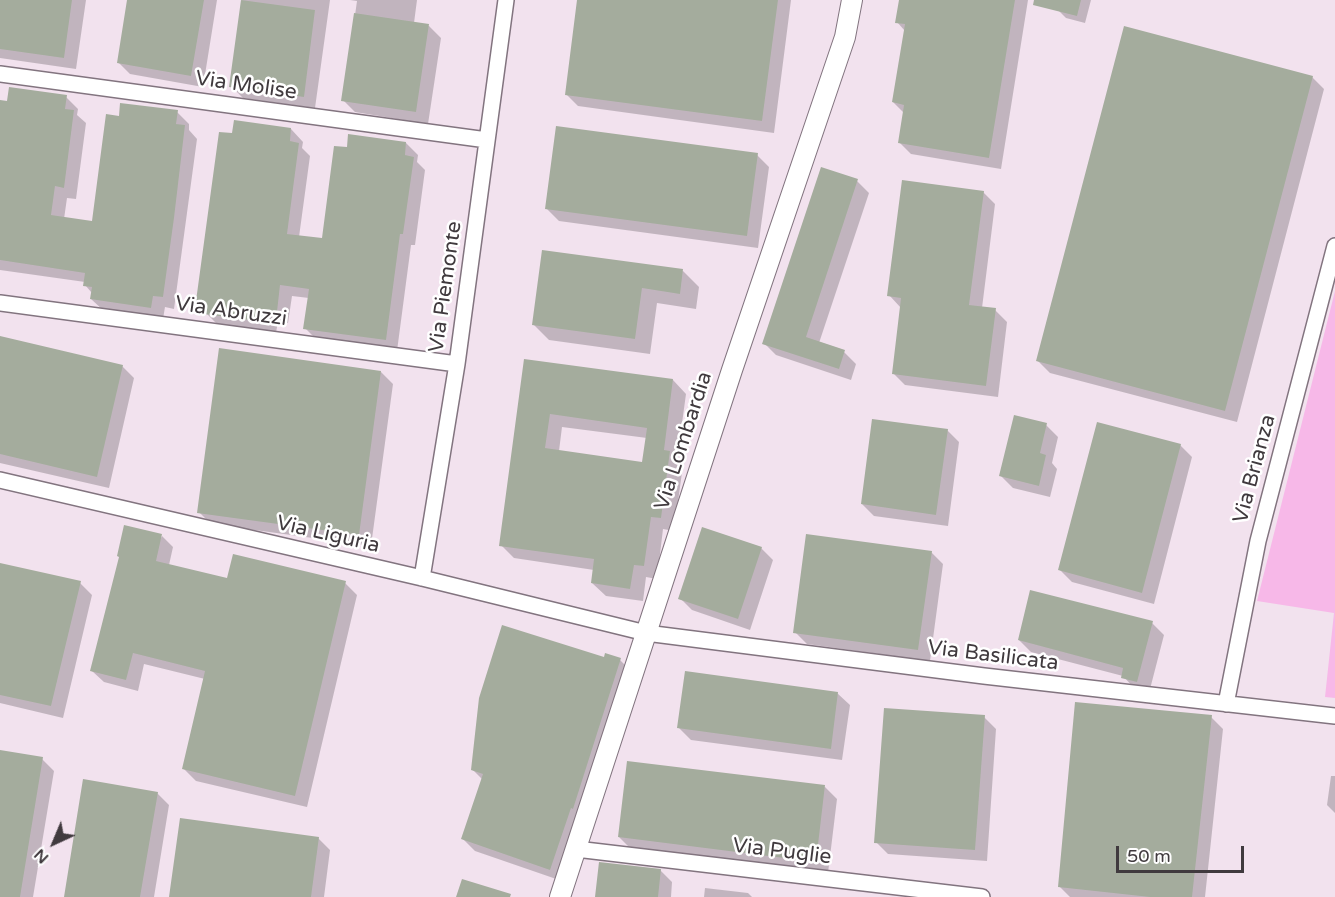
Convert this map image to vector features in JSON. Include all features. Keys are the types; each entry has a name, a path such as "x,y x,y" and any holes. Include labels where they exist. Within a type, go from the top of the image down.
{"street":[{"name":"Via Piemonte","path":"422,578 457,364 506,0"},
{"name":"Via Lombardia","path":"560,897 732,370 845,37 852,0"},
{"name":"Via Molise","path":"0,74 487,140"},
{"name":"Via Brianza","path":"1227,704 1258,542 1335,246"},
{"name":"Via Abruzzi","path":"0,303 457,364"},
{"name":"Via Liguria","path":"0,480 422,578 646,633"},
{"name":"Via Basilicata","path":"646,633 1335,716"},
{"name":"Via Puglie","path":"576,849 982,897"}],"shaded area":[{"path":"1335,291 1335,698 1325,697 1334,613 1257,601"}],"building":[{"path":"0,0 72,0 64,58 0,49"},
{"path":"127,0 204,0 191,76 117,63"},
{"path":"241,0 315,10 304,97 229,87"},
{"path":"577,0 778,0 762,121 565,95"},
{"path":"899,0 1015,0 989,158 898,143 904,105 892,102 905,24 895,23"},
{"path":"1034,0 1081,0 1077,16 1033,5"},
{"path":"354,13 429,24 416,112 341,101"},
{"path":"1124,26 1313,76 1225,411 1036,361"},
{"path":"9,87 67,95 65,109 74,110 64,188 55,186 51,215 92,221 106,114 119,116 120,103 178,110 176,124 185,125 174,218 163,297 153,296 151,308 90,299 92,287 83,286 85,273 0,260 0,100 7,101"},
{"path":"234,120 291,128 290,141 299,143 287,234 322,238 334,146 347,147 348,134 406,142 405,155 414,157 403,234 400,234 386,340 303,329 309,289 280,285 277,312 266,310 265,322 204,314 206,302 196,301 219,132 232,133"},
{"path":"556,126 758,153 747,236 545,209"},
{"path":"821,167 858,179 806,337 845,350 839,369 762,344"},
{"path":"902,180 984,191 969,305 996,308 986,386 892,374 901,298 887,296"},
{"path":"542,250 683,269 680,294 642,288 635,339 532,325"},
{"path":"0,336 123,365 97,477 0,454"},
{"path":"219,348 381,371 359,535 197,513"},
{"path":"524,359 673,379 664,450 670,451 661,518 651,517 644,566 634,565 630,589 591,583 594,559 499,546","holes":["550,414 647,428 642,462 545,448"]},
{"path":"1014,415 1047,423 1040,453 1046,455 1039,486 999,476"},
{"path":"872,419 948,429 936,515 861,504"},
{"path":"1097,422 1181,444 1142,593 1058,570"},
{"path":"124,525 162,534 156,561 227,578 233,554 346,581 295,796 182,769 205,671 133,653 126,680 90,671 119,557 117,556"},
{"path":"702,527 762,547 738,619 678,599"},
{"path":"806,534 932,551 918,650 793,633"},
{"path":"0,563 81,581 51,706 0,695"},
{"path":"1030,590 1153,621 1137,682 1121,678 1123,668 1018,640"},
{"path":"502,625 604,657 605,653 621,658 573,809 571,808 550,870 461,839 483,774 471,770 479,698"},
{"path":"685,671 838,692 831,749 677,728"},
{"path":"1075,702 1212,715 1192,897 1150,897 1058,887"},
{"path":"884,708 985,715 975,850 874,843"},
{"path":"0,750 43,757 20,897 0,897"},
{"path":"627,761 825,785 816,862 618,837"},
{"path":"83,779 158,792 140,897 64,897"},
{"path":"180,818 319,837 311,897 169,897"},
{"path":"599,862 661,869 658,897 595,897"},
{"path":"462,879 511,894 510,897 456,897"}]}
